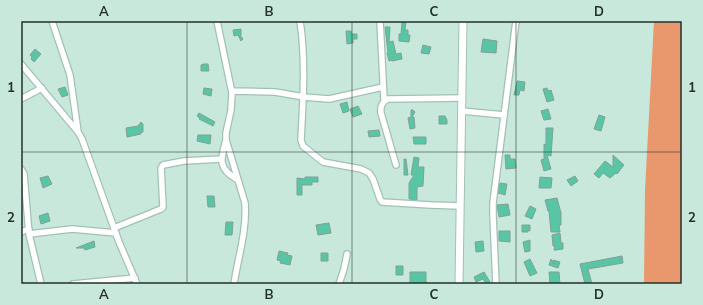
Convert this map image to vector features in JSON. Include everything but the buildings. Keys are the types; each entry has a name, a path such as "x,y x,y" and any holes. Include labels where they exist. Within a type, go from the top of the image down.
{"main road":[{"path":"459,284 464,21"}],"street":[{"path":"52,21 70,75 78,132"},
{"path":"217,21 232,91 231,110 221,159 227,172 238,180"},
{"path":"300,21 304,97 301,144 323,162 366,171 372,179 382,202 460,206"},
{"path":"380,21 384,100 380,108 396,165"},
{"path":"496,284 493,210 516,21"},
{"path":"21,64 78,132 82,139 115,230 137,284"},
{"path":"232,91 275,92 304,97 336,98 383,87"},
{"path":"21,99 42,88"},
{"path":"384,100 462,98"},
{"path":"462,111 504,115"},
{"path":"226,140 245,203 246,214 243,239 234,284"},
{"path":"21,232 115,230 163,207 161,168 163,165 184,161 221,159"},
{"path":"21,169 24,174 29,231 41,284"},
{"path":"339,284 347,254"},
{"path":"73,284 135,278"}],"shaded area":[{"path":"654,21 682,21 682,284 644,284 645,190"}]}
